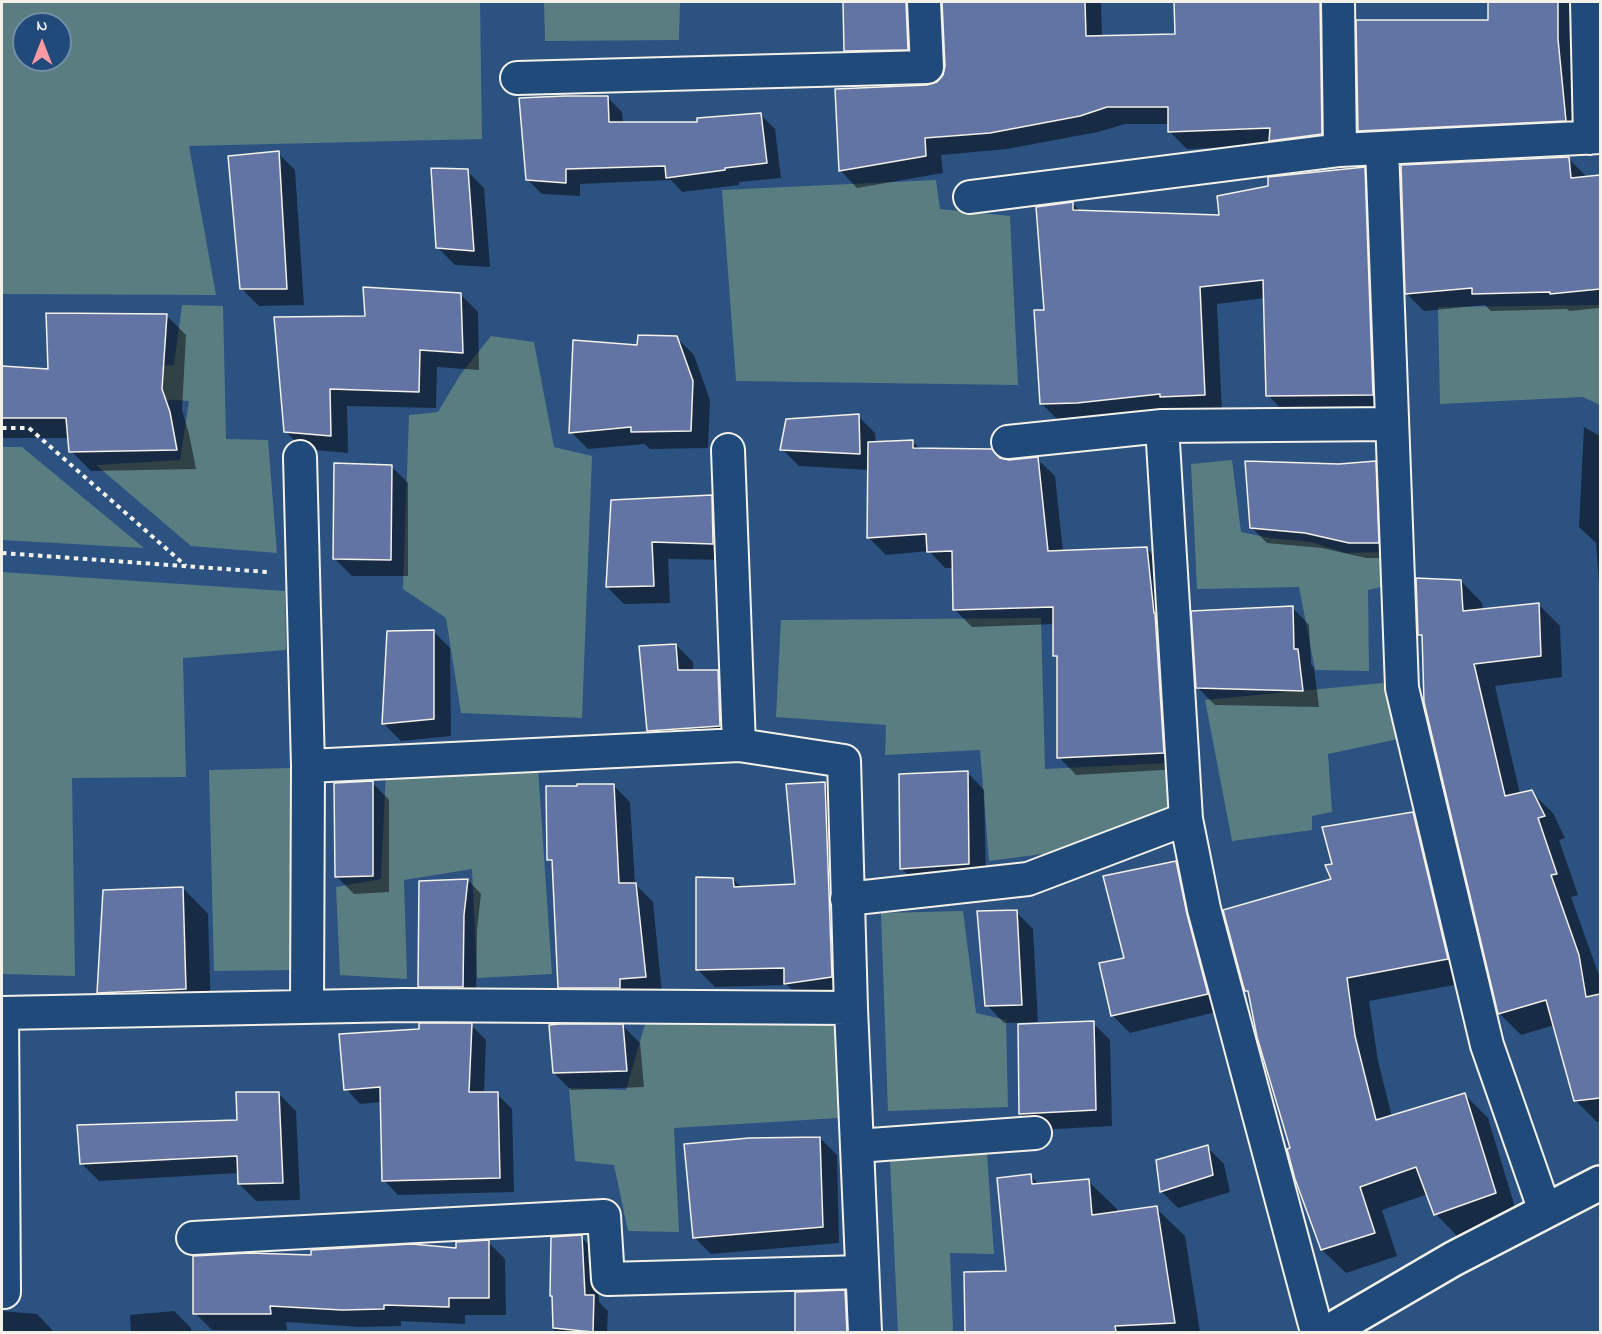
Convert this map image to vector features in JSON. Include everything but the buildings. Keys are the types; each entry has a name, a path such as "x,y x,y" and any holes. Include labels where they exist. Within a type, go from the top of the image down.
{"main road":[{"path":"1328,1332 1453,1259 1600,1183"}],"street":[{"path":"517,78 927,68 924,2"},
{"path":"1338,2 1340,150"},
{"path":"970,197 1340,150 1595,137 1587,2"},
{"path":"1382,148 1402,688 1487,1045 1545,1211"},
{"path":"1008,442 1162,426 1391,424"},
{"path":"1162,426 1186,819 1204,909 1317,1332"},
{"path":"728,450 738,745"},
{"path":"300,457 308,766 307,1007"},
{"path":"308,766 738,745 844,761 851,1008 865,1332"},
{"path":"848,899 1028,879 1186,819"},
{"path":"2,1292 4,1292 2,1013 403,1005 851,1008"},
{"path":"857,1146 1035,1133"},
{"path":"193,1238 604,1216 608,1279 862,1272"}],"path":[{"path":"2,428 29,428 187,566"},
{"path":"2,553 303,574"}],"green space":[{"path":"2,2 480,2 482,139 189,146 216,295 2,294"},
{"path":"544,2 680,2 679,40 545,41"},
{"path":"936,180 940,209 1010,216 1018,385 736,381 722,190"},
{"path":"182,305 223,306 226,439 268,440 277,553 191,546 96,465 180,460 189,401 84,394 90,370 174,365"},
{"path":"1600,305 1600,405 1583,397 1440,404 1438,307"},
{"path":"491,336 534,342 554,447 592,456 582,718 461,713 446,618 403,589 409,415 438,412 460,375"},
{"path":"2,447 22,447 144,548 2,540"},
{"path":"1232,460 1241,532 1270,538 1311,542 1346,553 1383,552 1385,586 1368,590 1369,671 1315,670 1299,587 1197,589 1191,464"},
{"path":"2,572 285,591 286,650 183,658 186,777 72,778 75,976 2,974"},
{"path":"1041,618 1045,769 1167,763 1170,812 1050,853 989,861 980,750 885,755 886,725 776,717 781,620"},
{"path":"1383,683 1398,739 1328,754 1332,812 1312,816 1312,830 1232,841 1205,700"},
{"path":"292,768 295,970 214,971 209,770"},
{"path":"538,768 552,974 477,978 472,869 404,880 407,979 340,975 336,887 381,879 386,771"},
{"path":"963,911 976,1013 1006,1020 1008,1107 888,1111 881,913"},
{"path":"834,1018 838,1118 674,1128 679,1232 628,1231 614,1165 575,1161 569,1088 626,1090 645,1024"},
{"path":"987,1154 994,1254 950,1253 953,1332 898,1332 890,1160"}]}
